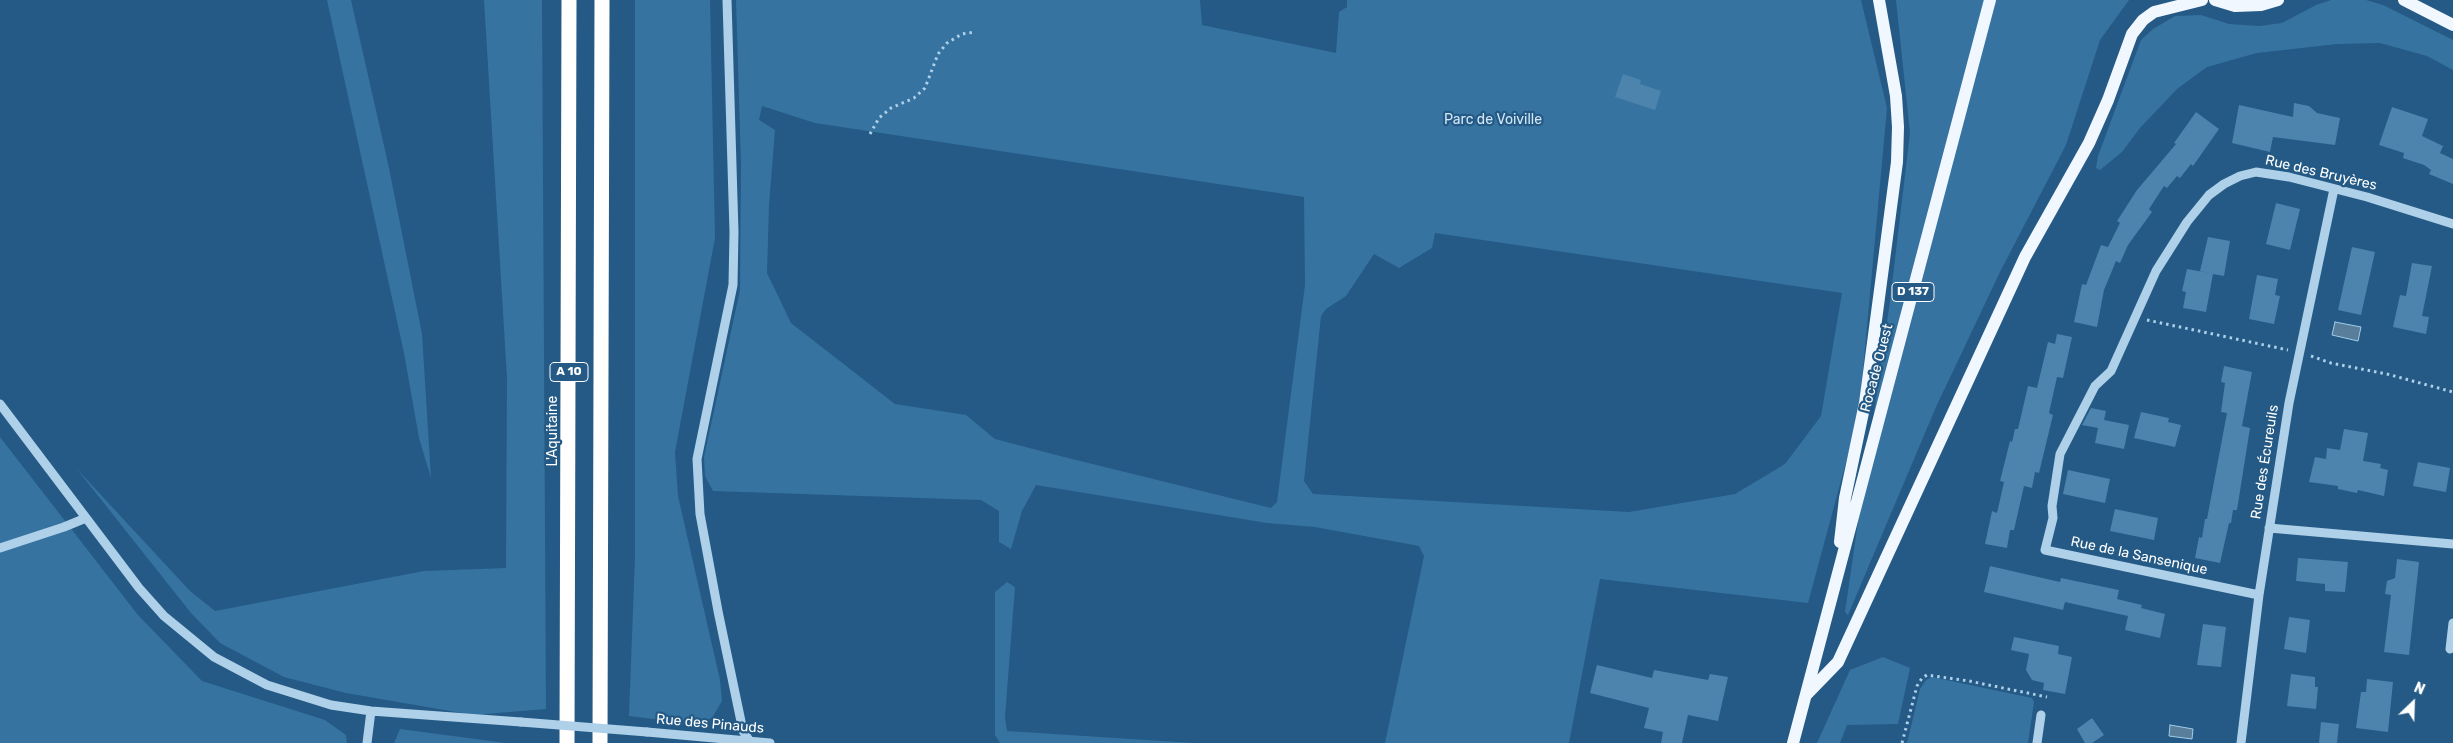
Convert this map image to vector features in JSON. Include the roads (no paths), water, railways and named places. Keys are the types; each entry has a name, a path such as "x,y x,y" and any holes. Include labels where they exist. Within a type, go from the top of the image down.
{"highway":[{"name":"L'Aquitaine","path":"567,743 569,0"},
{"name":"A 10","path":"600,743 602,0"}],"main road":[{"name":"D 137","path":"1835,584 1845,498 1868,384 1897,162 1896,96 1879,0"},
{"name":"Rocade Ouest","path":"1793,743 1990,0"},
{"path":"1806,695 1838,662 2025,257 2088,143 2108,100 2132,34 2143,20 2154,12 2202,0"},
{"path":"2216,0 2235,6 2261,5 2278,0"},
{"path":"2404,0 2453,25"}],"street":[{"path":"727,0 734,232 733,285 697,459 702,524 743,731 750,742"},
{"name":"Rue des Bruyères","path":"2053,518 2052,506 2060,454 2095,386 2111,372 2156,271 2187,222 2209,195 2224,184 2240,176 2256,172 2270,173 2396,205 2453,224"},
{"name":"Rue des Écureuils","path":"2241,743 2269,528 2299,352 2334,188"},
{"name":"Rue des Pinauds","path":"0,404 86,518 164,616 214,657 258,681 302,698 371,712 521,722 770,743"},
{"path":"0,548 86,518"},
{"name":"Rue de la Sansenique","path":"2053,518 2046,550 2259,596"},
{"path":"2269,528 2453,544"},
{"path":"2450,649 2453,623"},
{"path":"367,743 371,712"},
{"path":"2037,743 2041,715"}],"park label":[{"name":"Parc de Voiville","path":"1493,120"}]}
